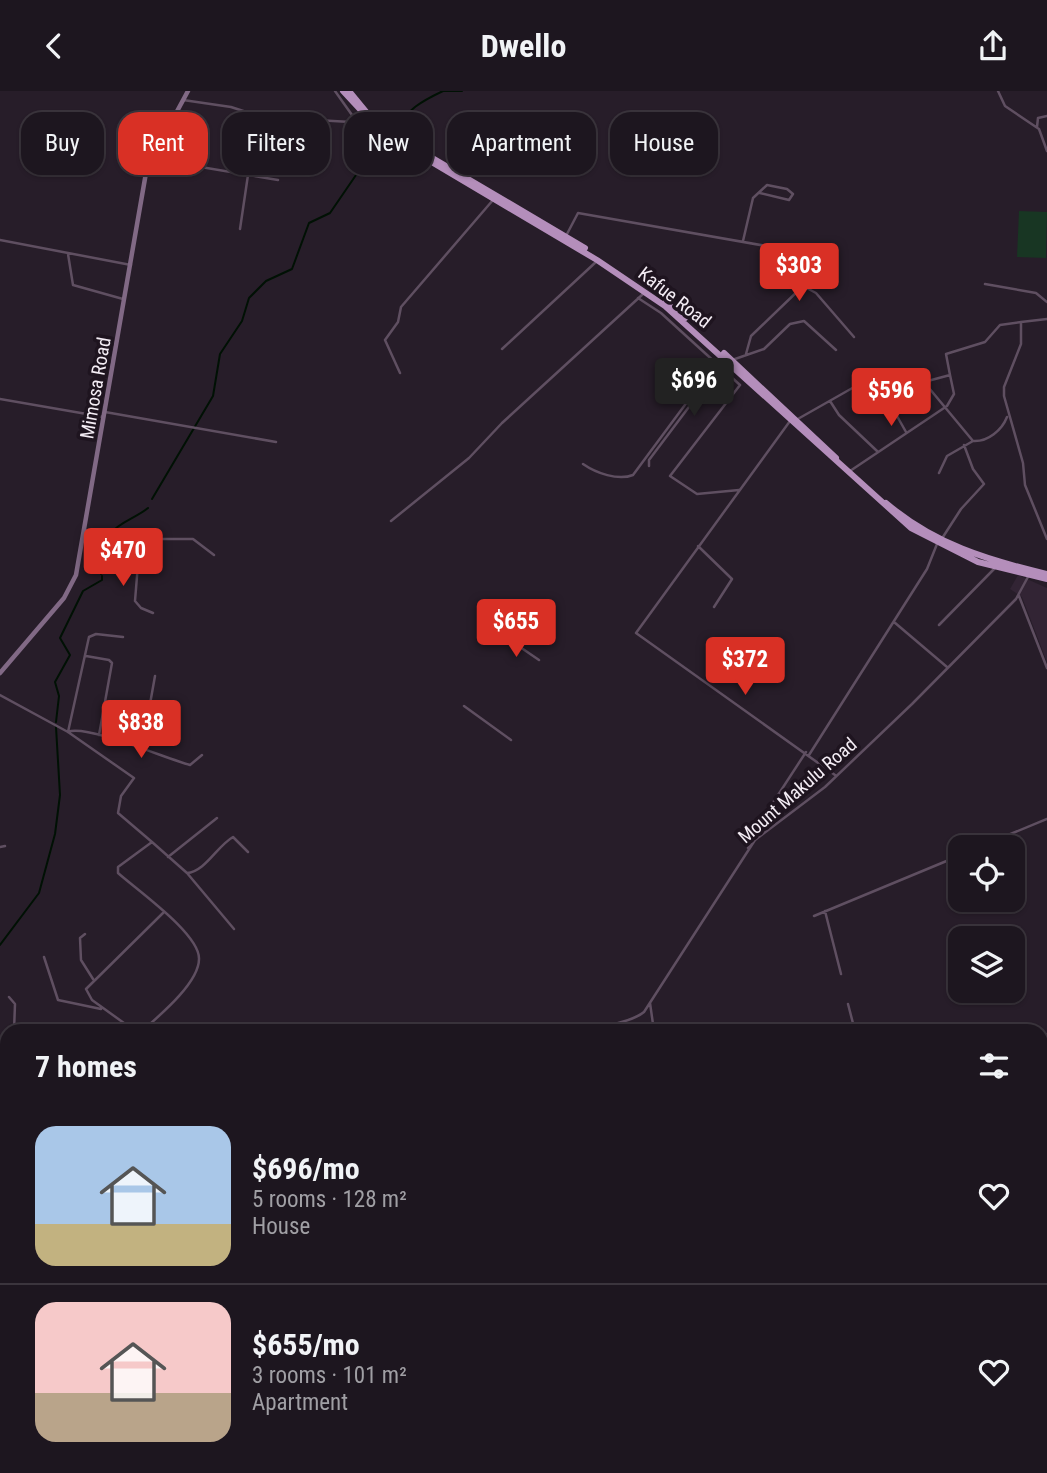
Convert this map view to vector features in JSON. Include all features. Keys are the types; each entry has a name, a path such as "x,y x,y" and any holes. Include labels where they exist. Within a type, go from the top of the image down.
{"highway":[{"name":"Kafue Road","path":"343,91 381,132 597,260 645,292 689,326 895,511 939,543 1047,577"},
{"name":"Kafue Road","path":"349,91 367,113 390,133 566,236 656,295 733,361 891,513 939,543 996,567 1047,577"}],"street":[{"name":"Mimosa Road","path":"177,112 188,91"},
{"path":"330,121 351,122 352,115 335,91"},
{"path":"998,91 1010,111 1037,127"},
{"path":"183,100 250,112"},
{"path":"1047,116 1038,118 1037,127 1047,151"},
{"name":"Mimosa Road","path":"0,673 70,589 76,575 149,175"},
{"path":"240,229 248,175 278,180"},
{"path":"743,241 752,198 767,185 788,189 793,194 789,200 760,193"},
{"path":"393,317 493,200"},
{"path":"566,236 578,213 806,253"},
{"path":"0,240 131,265"},
{"path":"68,254 73,285 99,295 125,299"},
{"path":"502,349 597,260"},
{"path":"985,284 1036,293 1047,302"},
{"path":"746,354 751,336 803,286 816,293 854,337"},
{"path":"391,521 469,458 502,423 645,292"},
{"path":"638,298 683,333 740,385 670,476 697,493 740,490"},
{"path":"400,310 399,321 385,340 400,373"},
{"path":"850,471 947,406 954,394 946,354 985,342 1000,325 1047,319"},
{"path":"733,361 765,349 790,324 804,321 836,350"},
{"path":"1021,323 1020,349 1004,387 1007,416 1023,463 1026,488 1047,539"},
{"path":"683,333 689,326"},
{"path":"583,464 596,472 619,477 633,475 723,358"},
{"path":"649,466 649,460 718,364"},
{"path":"837,776 636,633 793,420 863,382 881,382 898,388 950,375"},
{"path":"881,382 884,393 906,432"},
{"path":"925,382 973,440"},
{"path":"0,399 276,442"},
{"path":"830,401 839,415 877,451"},
{"path":"939,473 947,456 973,440 983,440 999,430 1007,416"},
{"path":"747,851 763,818 894,621 927,569 939,543 961,509 984,484 964,445"},
{"path":"85,530 140,539 193,539 214,555"},
{"path":"140,539 135,601 141,608 153,613"},
{"path":"698,546 732,579 714,607"},
{"path":"939,625 996,567"},
{"name":"Mount Makulu Road","path":"610,1024 636,1018 650,1003 747,851 761,835 837,776 1019,596 1029,575"},
{"path":"1019,596 1047,667"},
{"path":"894,621 948,668"},
{"path":"68,732 89,637 123,637"},
{"path":"507,638 539,660"},
{"path":"84,656 109,660 112,663 99,735"},
{"path":"127,744 140,738 145,731 155,676"},
{"path":"0,695 68,732 134,778 121,796 118,813 187,873 234,929"},
{"path":"464,706 510,740"},
{"path":"68,732 76,729 99,735 190,765 202,755"},
{"path":"168,857 217,818"},
{"path":"1008,835 1047,819"},
{"path":"187,873 200,869 213,853 233,837 248,852"},
{"path":"149,1024 179,994 199,964 199,954 192,940 117,870 152,842"},
{"path":"814,916 948,860"},
{"path":"825,911 841,974"},
{"path":"125,1024 86,994 88,984 163,913"},
{"path":"85,934 80,938 79,952 93,979"},
{"path":"44,957 59,1001 104,1010"},
{"path":"9,997 15,1004 14,1024"},
{"path":"650,1003 653,1024"},
{"path":"848,1004 853,1024"}],"shaded area":[{"path":"1018,575 1047,588 1047,662 1022,597 1010,589"}],"green space":[{"path":"1019,211 1047,212 1046,258 1017,257"}],"waterway":[{"path":"410,112 443,91"},
{"path":"444,91 462,91"},
{"path":"152,499 213,396 220,354 242,321 249,298 266,281 292,269 309,223 330,213 356,175"},
{"path":"110,534 148,508"},
{"path":"101,574 116,552 115,544 109,536"},
{"path":"56,722 59,696 55,682 70,655 60,638 83,591 102,580 102,576"},
{"path":"0,945 39,893 55,834 60,795 56,727"}]}
